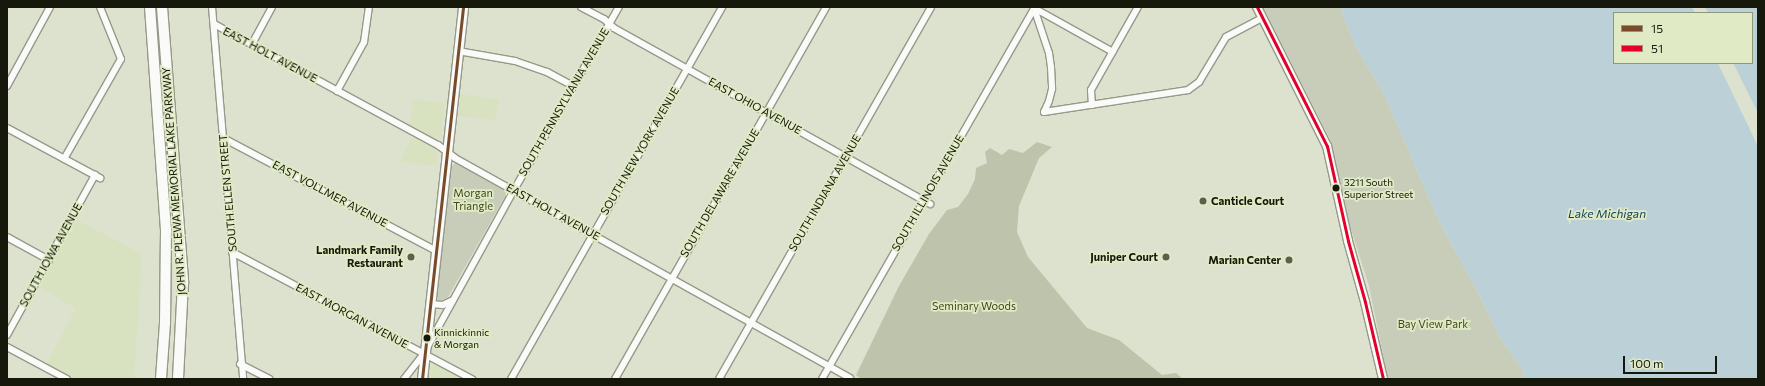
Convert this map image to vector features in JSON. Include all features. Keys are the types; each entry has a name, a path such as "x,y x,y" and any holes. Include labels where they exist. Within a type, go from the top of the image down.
{"main road":[{"name":"JOHN R. PLEWA MEMORIAL LAKE PARKWAY","path":"150,7 166,230 165,323 161,379"},
{"name":"JOHN R. PLEWA MEMORIAL LAKE PARKWAY","path":"162,7 183,284 178,379"},
{"path":"422,379 463,7"}],"street":[{"path":"7,86 50,7"},
{"path":"7,128 64,159 121,60 100,7"},
{"name":"SOUTH ELLEN STREET","path":"212,7 242,379"},
{"path":"252,44 272,7"},
{"path":"337,91 364,42 369,7"},
{"name":"EAST OHIO AVENUE","path":"581,7 604,19 609,24 687,69 927,202"},
{"name":"SOUTH PENNSYLVANIA AVENUE","path":"404,379 424,353 514,190 619,7"},
{"name":"SOUTH NEW YORK AVENUE","path":"511,379 722,7"},
{"name":"SOUTH DELAWARE AVENUE","path":"614,379 826,7"},
{"name":"SOUTH INDIANA AVENUE","path":"719,379 930,7"},
{"path":"1033,7 1113,52"},
{"path":"1033,7 1049,53 1052,67 1052,89 1044,112 1188,90 1199,82 1226,37 1262,18"},
{"name":"SOUTH ILLINOIS AVENUE","path":"822,379 927,202 1033,7"},
{"path":"1092,105 1091,90 1138,7"},
{"path":"1257,7 1327,146 1348,241 1365,302 1383,379"},
{"name":"EAST HOLT AVENUE","path":"214,24 446,151 455,158 830,365 850,378"},
{"path":"458,51 515,61 546,72 573,86"},
{"name":"EAST VOLLMER AVENUE","path":"223,138 436,251"},
{"name":"SOUTH IOWA AVENUE","path":"7,334 98,176 64,159"},
{"path":"7,237 49,260"},
{"name":"EAST MORGAN AVENUE","path":"232,252 472,379"},
{"path":"430,304 443,305 452,301"},
{"path":"7,346 67,379"},
{"path":"240,364 269,379"}],"shaded area":[{"path":"461,94 499,100 495,120 458,116"},
{"path":"413,99 445,103 440,137 432,137 408,124 411,119"},
{"path":"413,137 438,151 437,166 399,162"},
{"path":"75,219 142,254 134,379 77,379 47,363 76,308 38,287"},
{"path":"434,364 462,379 429,379 430,367"}],"green space":[{"name":"Bay View Park","path":"1263,7 1340,7 1356,47 1383,92 1440,223 1479,294 1499,336 1522,369 1525,379 1388,379 1369,286 1350,226 1331,141"},
{"name":"Seminary Woods","path":"1037,142 1052,147 1039,158 1019,206 1017,232 1028,257 1087,328 1119,340 1162,375 1176,373 1183,379 861,379 856,375 899,286 929,234 947,210 958,207 968,194 975,179 976,168 987,163 985,152 990,148 1002,155 1009,149 1023,153"},
{"name":"Morgan Triangle","path":"456,162 506,189 507,193 448,297 439,301 436,298 452,166"}],"water":[{"name":"Lake Michigan","path":"1340,7 1692,7 1694,12 1613,12 1613,64 1718,64 1758,146 1758,379 1525,379 1522,369 1499,336 1479,294 1440,223 1383,92 1356,47"},
{"path":"1705,7 1758,7 1758,113 1734,64 1753,64 1753,12 1708,12"}],"pier":[{"path":"1718,64 1722,64 1732,85 1758,141 1758,146"},
{"path":"1731,64 1733,64 1758,115 1756,114"}],"transit line":[{"name":"15","path":"422,379 463,7"},
{"name":"51","path":"1257,7 1327,146 1348,241 1365,302 1383,379"}],"place":[{"name":"3211 South Superior Street","path":"1336,188"},
{"name":"Canticle Court","path":"1203,201"},
{"name":"Landmark Family Restaurant","path":"411,257"},
{"name":"Juniper Court","path":"1166,257"},
{"name":"Marian Center","path":"1289,260"},
{"name":"Kinnickinnic & Morgan","path":"427,338"}]}
